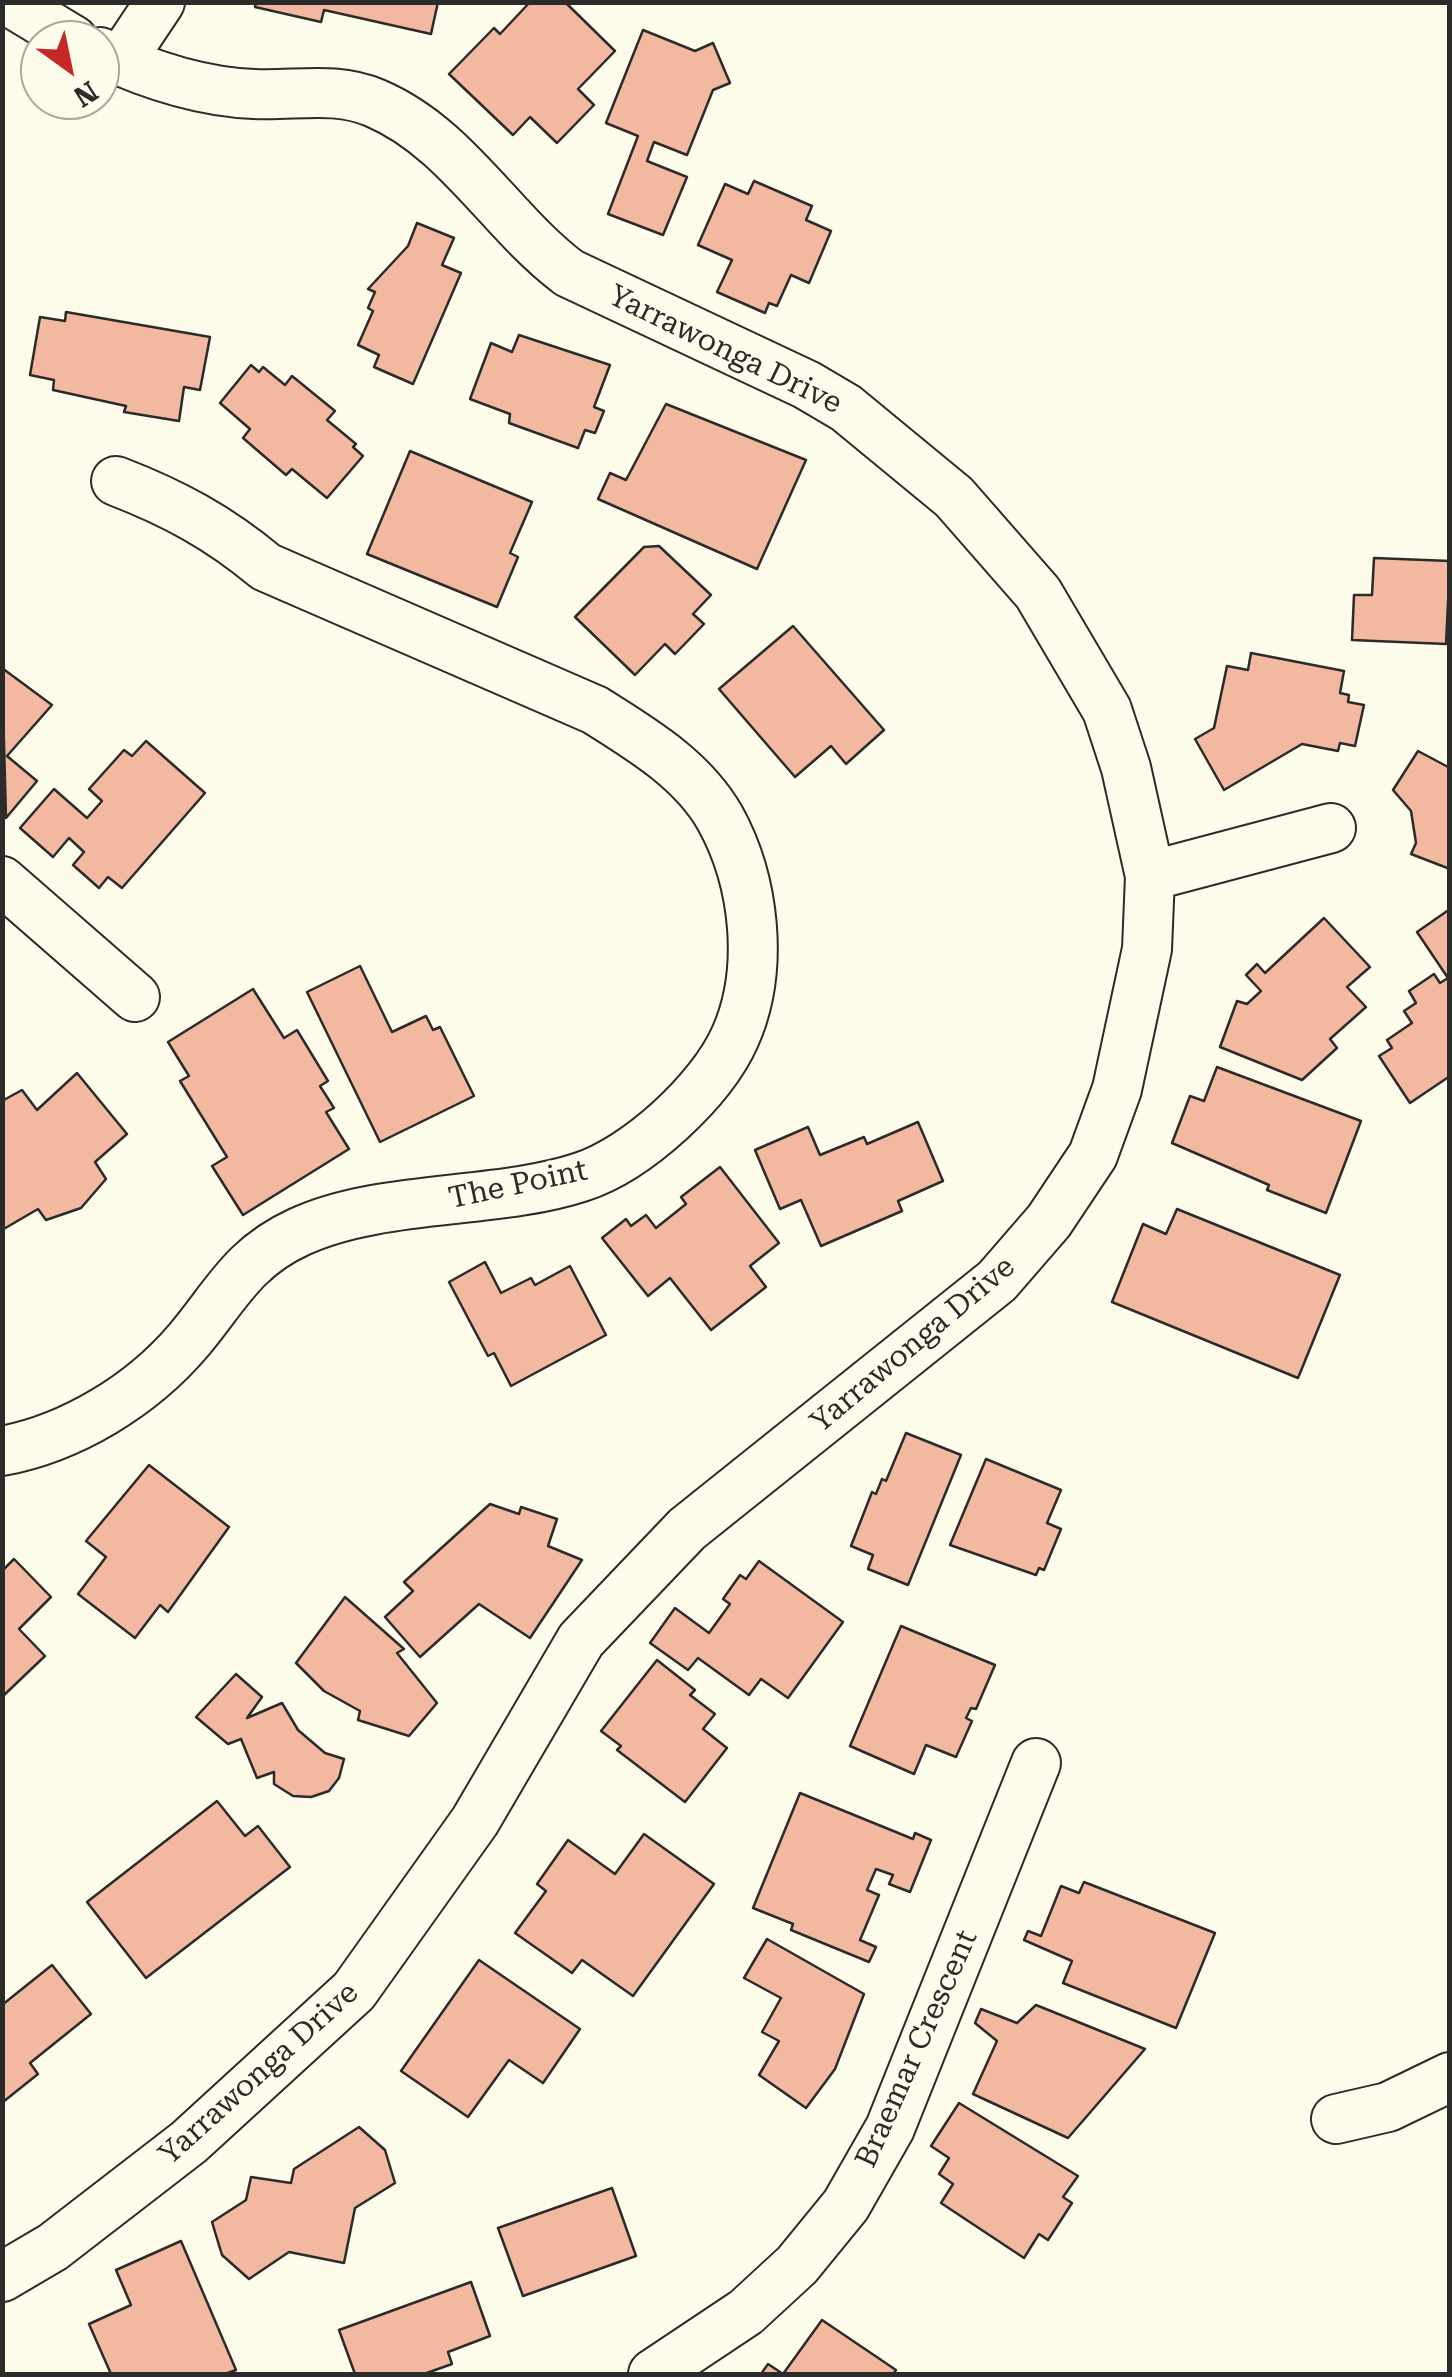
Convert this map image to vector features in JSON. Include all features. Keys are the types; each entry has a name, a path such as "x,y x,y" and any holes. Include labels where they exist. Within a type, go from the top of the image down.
{"street":[{"path":"10,2 40,20"},
{"path":"120,46 160,2"},
{"name":"Yarrawonga Drive","path":"2,2277 53,2247 188,2142 354,1991 475,1821 581,1640 687,1529 944,1327 998,1281 1050,1221 1094,1155 1117,1089 1147,949 1150,876 1126,768 1107,710 1072,647 996,542 898,447 807,384 569,273 523,235 454,156 416,124 374,103 340,92 224,92 120,60"},
{"name":"The Point","path":"2,1451 85,1423 150,1378 188,1342 234,1276 266,1250 301,1231 342,1218 582,1177 635,1149 682,1112 735,1037 752,963 750,905 733,847 718,815 688,777 643,740 595,710 266,567 220,529 175,503 116,482"},
{"path":"1150,876 1332,828"},
{"path":"9,898 135,996"},
{"name":"Braemar Crescent","path":"653,2374 746,2312 797,2266 846,2205 890,2128 1036,1763"},
{"path":"1336,2119 1388,2107 1450,2078"}],"building":[{"path":"256,2 438,2 431,34 324,10 321,22 255,7"},
{"path":"530,2 565,2 615,51 578,89 594,105 557,143 530,117 513,135 449,74 494,28 500,34"},
{"path":"643,30 695,51 713,43 730,83 713,90 687,155 654,142 647,161 687,177 663,235 608,214 638,136 606,123"},
{"path":"754,181 812,206 806,220 831,231 809,283 791,275 777,306 769,303 765,313 717,292 732,260 698,245 725,184 748,194"},
{"path":"417,223 454,238 442,265 461,273 413,384 374,367 379,355 358,345 373,311 368,308 375,292 368,289 408,246"},
{"path":"66,312 210,337 200,390 184,387 179,421 124,412 126,406 53,390 54,380 30,375 40,317 65,321"},
{"path":"519,335 610,365 594,407 604,411 595,433 585,430 578,448 509,423 510,414 470,399 491,343 512,352"},
{"path":"251,365 259,372 263,367 285,385 292,376 335,411 327,420 356,444 353,447 363,456 327,498 292,469 286,475 243,438 250,429 220,403"},
{"path":"666,404 806,460 757,569 598,499 610,473 626,480"},
{"path":"410,451 532,502 510,553 518,557 497,607 367,554"},
{"path":"659,546 711,595 693,614 704,624 675,654 665,644 635,675 575,617 644,547"},
{"path":"1374,558 1450,561 1446,644 1352,640 1354,595 1372,595"},
{"path":"793,626 884,730 846,764 831,746 795,777 719,689"},
{"path":"1251,653 1344,671 1340,693 1349,695 1348,702 1364,705 1355,746 1340,743 1338,751 1302,744 1224,790 1195,739 1214,728 1227,666 1248,670"},
{"path":"2,668 52,705 7,756 37,781 6,818"},
{"path":"146,741 205,793 122,888 108,877 99,888 73,865 84,852 69,838 53,857 20,828 54,789 87,818 102,801 89,789 124,750 132,756"},
{"path":"1418,751 1450,768 1450,869 1411,854 1416,843 1411,811 1393,790"},
{"path":"1450,909 1450,1076 1410,1103 1379,1056 1392,1048 1387,1040 1412,1023 1404,1011 1416,1003 1409,991 1434,974 1440,983 1448,978 1417,932"},
{"path":"1324,918 1370,967 1347,987 1366,1007 1330,1039 1337,1048 1302,1080 1220,1047 1237,1001 1247,1004 1261,991 1246,975 1257,964 1265,973"},
{"path":"360,966 392,1032 426,1016 433,1030 440,1027 474,1096 380,1142 307,992"},
{"path":"253,989 284,1038 297,1030 328,1081 320,1086 334,1108 326,1112 349,1149 243,1215 212,1166 227,1157 180,1081 189,1076 168,1042"},
{"path":"1217,1067 1361,1121 1326,1213 1267,1190 1269,1185 1172,1143 1190,1096 1204,1101"},
{"path":"77,1073 127,1134 95,1162 106,1179 81,1208 46,1220 38,1209 2,1230 2,1101 22,1090 37,1110"},
{"path":"918,1122 943,1181 898,1201 902,1211 821,1246 801,1200 780,1209 755,1150 808,1127 820,1155 864,1137 867,1144"},
{"path":"720,1167 779,1243 750,1266 766,1287 711,1330 670,1278 648,1296 602,1238 626,1219 631,1226 646,1215 656,1228 686,1204 681,1197"},
{"path":"1177,1209 1340,1275 1298,1378 1112,1302 1143,1224 1166,1234"},
{"path":"485,1262 501,1293 531,1278 535,1285 570,1266 606,1335 511,1386 494,1353 488,1356 449,1282"},
{"path":"906,1433 961,1455 908,1585 868,1569 873,1555 851,1546 872,1492 876,1494 882,1479 886,1481"},
{"path":"986,1459 1061,1490 1047,1523 1061,1529 1044,1570 1039,1568 1036,1575 950,1545"},
{"path":"149,1465 229,1527 168,1612 160,1605 135,1638 78,1594 106,1557 86,1541"},
{"path":"490,1504 519,1514 521,1507 557,1519 548,1546 582,1560 530,1638 479,1604 420,1657 385,1617 413,1591 404,1582"},
{"path":"14,1559 51,1597 19,1629 45,1656 2,1697 2,1571"},
{"path":"759,1561 843,1622 788,1698 761,1679 749,1695 698,1658 688,1670 650,1643 675,1608 709,1633 730,1604 723,1599 740,1575 746,1579"},
{"path":"345,1597 404,1649 397,1653 437,1703 409,1736 358,1720 360,1711 324,1691 296,1663"},
{"path":"901,1626 995,1665 976,1709 971,1708 966,1718 972,1721 956,1757 926,1745 914,1774 850,1746"},
{"path":"657,1660 695,1690 690,1695 715,1714 703,1729 727,1748 685,1802 617,1750 621,1746 601,1731"},
{"path":"236,1674 262,1697 247,1718 282,1703 298,1730 325,1753 344,1759 339,1778 329,1791 311,1797 293,1796 274,1784 274,1772 257,1778 241,1739 228,1744 196,1717"},
{"path":"800,1793 913,1839 915,1833 931,1840 910,1892 889,1884 893,1875 876,1869 867,1890 879,1895 860,1940 876,1947 869,1962 791,1930 793,1924 753,1908"},
{"path":"217,1801 245,1836 258,1826 290,1867 146,1978 87,1902"},
{"path":"644,1834 714,1884 633,1996 582,1960 572,1973 515,1933 546,1891 537,1884 568,1840 615,1874"},
{"path":"1084,1882 1215,1933 1176,2028 1063,1983 1072,1961 1024,1940 1028,1931 1041,1936 1061,1886 1079,1893"},
{"path":"767,1939 864,1994 835,2069 806,2108 759,2075 779,2041 762,2032 781,1998 744,1978"},
{"path":"479,1960 580,2029 543,2083 509,2060 468,2117 401,2071"},
{"path":"52,1965 91,2014 30,2063 38,2074 3,2102 2,2005"},
{"path":"1036,2005 1145,2049 1068,2138 973,2094 997,2041 975,2023 981,2009 1017,2023"},
{"path":"959,2103 1078,2176 1063,2197 1072,2203 1048,2240 1039,2234 1024,2258 941,2203 953,2184 939,2174 949,2158 931,2146"},
{"path":"359,2127 385,2150 395,2183 355,2208 344,2263 289,2252 249,2279 222,2255 212,2222 246,2200 251,2177 291,2183 294,2169"},
{"path":"612,2188 636,2256 523,2296 498,2228"},
{"path":"181,2241 236,2370 225,2374 111,2374 89,2324 131,2305 116,2270"},
{"path":"471,2282 490,2336 448,2352 452,2364 424,2374 355,2374 339,2330"},
{"path":"822,2320 896,2370 893,2374 783,2374"},
{"path":"768,2364 783,2374 761,2374"}]}
